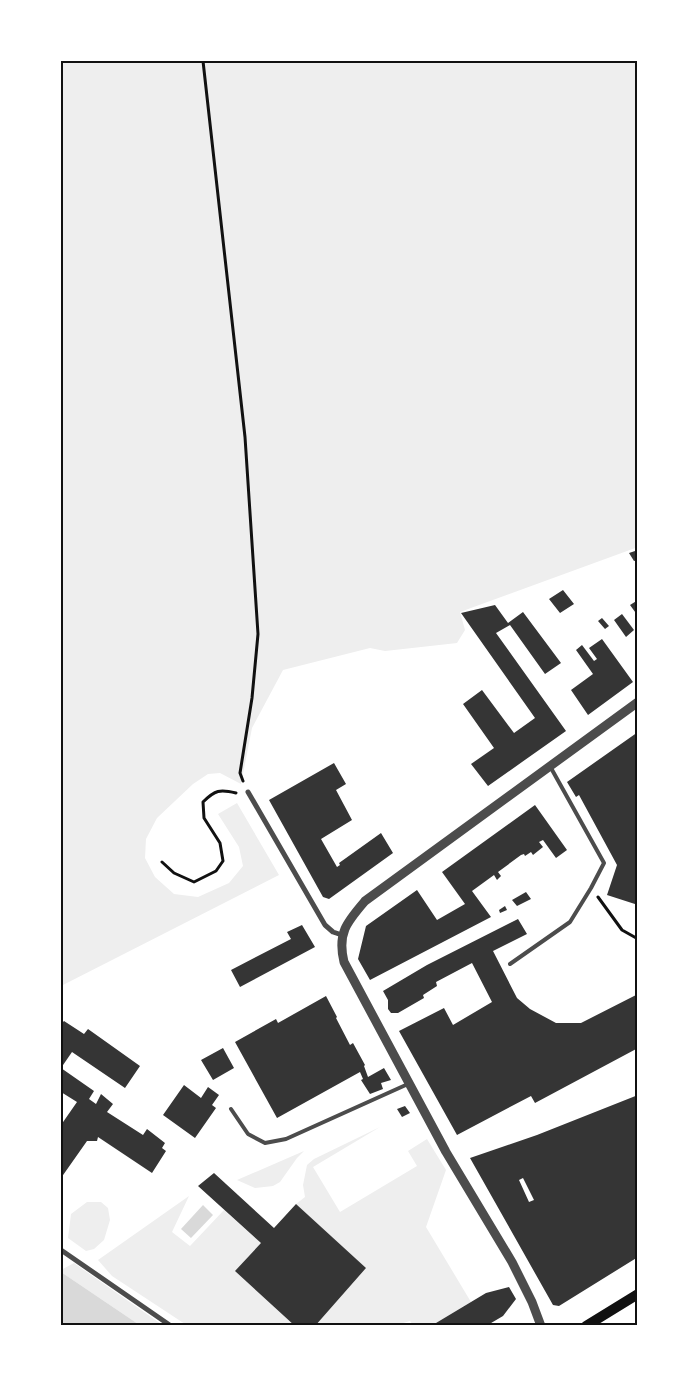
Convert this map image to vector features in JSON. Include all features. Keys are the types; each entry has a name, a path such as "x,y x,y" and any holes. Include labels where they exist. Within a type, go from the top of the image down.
{"main road":[{"path":"586,1326 638,1294"}],"street":[{"path":"541,1326 532,1302 512,1262 446,1152 344,962 341,950 342,935 350,918 365,901 638,702"},
{"path":"248,792 325,925 333,932 342,935"},
{"path":"61,1250 171,1326"}],"lane":[{"path":"510,964 570,922 592,888 604,863 550,766"},
{"path":"231,1109 248,1134 264,1143 286,1139 409,1084"}],"path":[{"path":"203,61 245,437 253,547 258,634 252,698 240,773 248,792"},
{"path":"162,862 174,873 194,882 216,871 223,861 220,843 204,818 203,802 212,793 223,790 239,794"},
{"path":"592,888 622,930 638,939"}],"shaded area":[{"path":"61,61 638,61 638,547 460,612 465,630 457,643 385,651 370,648 283,670 252,728 241,784 220,773 208,774 193,784 157,818 146,839 145,858 155,877 174,894 198,897 229,883 243,866 239,847 218,814 237,803 279,875 61,986"},
{"path":"380,1127 313,1167 340,1212 417,1166 408,1151 427,1139 446,1170 426,1227 471,1302 431,1326 414,1326 410,1321 393,1326 315,1326 366,1268 296,1204 305,1197 303,1185 307,1165 314,1159"},
{"path":"304,1151 280,1182 273,1186 255,1188 237,1180"},
{"path":"189,1196 172,1232 190,1246 224,1210 261,1243 295,1326 188,1326 112,1276 98,1260"},
{"path":"87,1202 101,1202 108,1208 110,1220 104,1240 94,1249 86,1251 68,1238 71,1214"},
{"path":"203,1205 213,1215 191,1238 181,1229"},
{"path":"74,1263 164,1326 141,1326 61,1272 61,1270"},
{"path":"61,1272 141,1326 61,1326"}],"building":[{"path":"638,550 638,560 634,561 629,553"},
{"path":"563,590 574,604 560,613 549,599"},
{"path":"638,600 638,616 630,605"},
{"path":"495,605 508,623 523,612 561,663 545,674 510,625 496,633 566,731 488,786 471,764 494,748 463,704 482,690 514,733 535,718 461,613"},
{"path":"622,614 634,630 626,637 614,620"},
{"path":"602,618 609,626 605,629 598,621"},
{"path":"602,639 633,682 588,715 571,690 593,674 576,650 582,645 594,661 597,659 589,648"},
{"path":"638,732 638,905 607,895 617,865 579,795 576,797 567,782"},
{"path":"334,763 346,784 336,790 352,820 321,839 337,867 340,865 339,863 381,833 393,853 329,899 323,897 269,800"},
{"path":"535,805 567,850 556,858 543,840 539,842 543,847 533,855 531,852 525,856 524,854 521,855 498,872 501,876 497,880 494,875 472,891 491,917 370,980 358,959 366,926 417,890 437,920 465,904 442,872"},
{"path":"526,892 531,899 517,906 512,900"},
{"path":"505,906 507,910 500,913 499,910"},
{"path":"518,919 527,934 493,951 517,998 530,1009 556,1023 581,1023 638,994 638,1048 535,1103 531,1096 457,1135 399,1031 444,1008 453,1025 492,1002 472,963 436,982 437,986 423,995 424,998 398,1013 391,1013 388,1009 388,1000 383,991 427,965"},
{"path":"302,925 315,947 240,987 231,970 291,939 287,932"},
{"path":"326,996 350,1045 353,1043 365,1065 368,1077 384,1068 391,1080 381,1083 383,1089 370,1094 361,1080 363,1079 360,1072 277,1118 235,1042 276,1019 278,1023"},
{"path":"64,1021 84,1034 88,1029 140,1066 125,1088 72,1052 61,1068 61,1024"},
{"path":"223,1048 234,1068 213,1080 201,1060"},
{"path":"61,1068 94,1091 89,1099 96,1104 101,1094 113,1104 107,1112 143,1135 147,1129 165,1143 162,1148 166,1151 152,1173 98,1137 97,1141 87,1141 61,1178 61,1125 77,1102 61,1092"},
{"path":"184,1085 201,1098 208,1087 219,1095 212,1105 216,1108 195,1138 163,1115"},
{"path":"638,1095 638,1114 635,1115 638,1121 638,1257 559,1306 553,1305 470,1158 537,1135","holes":["523,1178 534,1200 529,1202 519,1180"]},
{"path":"405,1106 410,1113 402,1117 397,1109"},
{"path":"214,1173 274,1228 296,1204 366,1268 315,1326 295,1326 235,1271 261,1243 198,1186"},
{"path":"509,1287 516,1299 503,1316 486,1326 431,1326 486,1293"}]}
